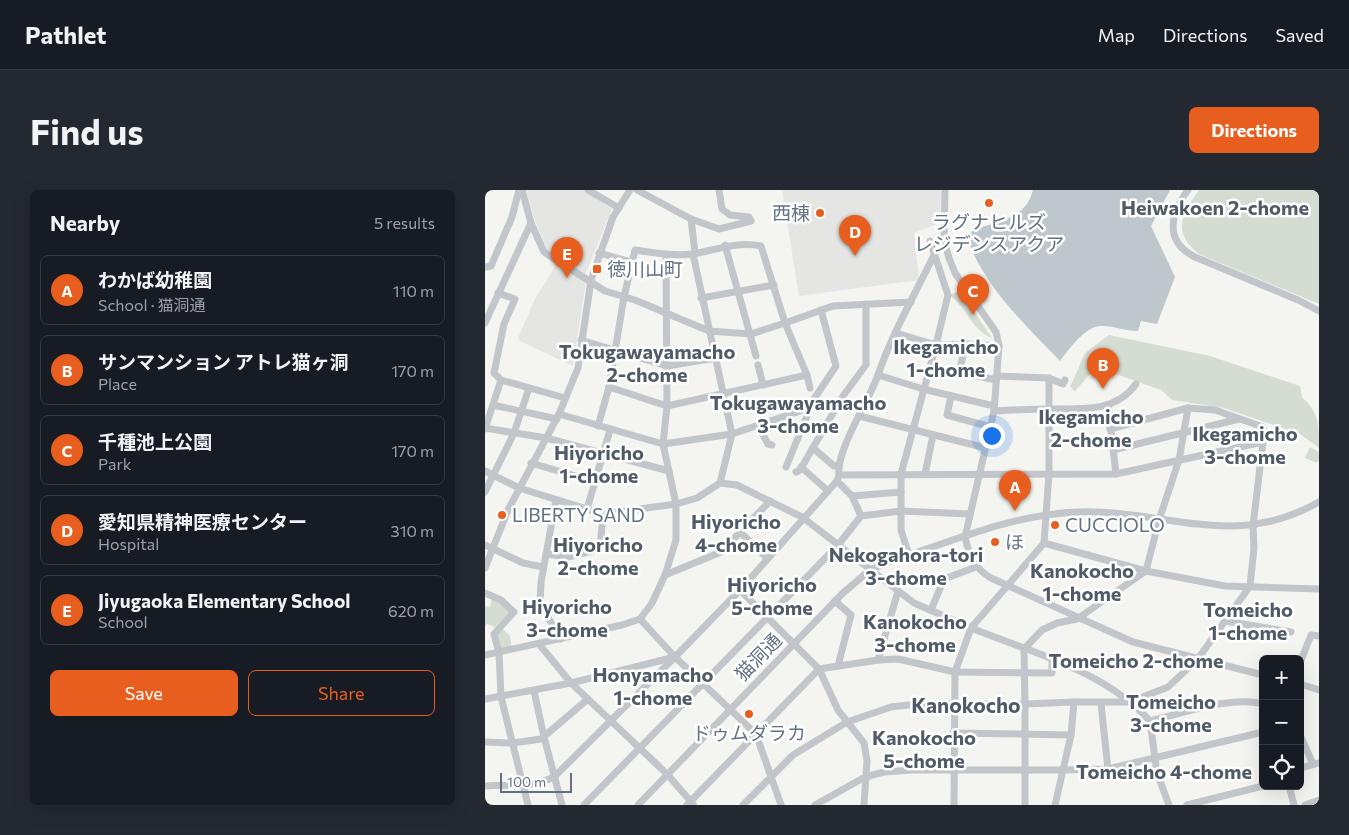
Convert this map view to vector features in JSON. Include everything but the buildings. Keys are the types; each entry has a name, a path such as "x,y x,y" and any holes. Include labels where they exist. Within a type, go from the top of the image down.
{"street":[{"path":"521,190 531,223 544,252 591,280 605,291 709,331 751,334 785,324 821,310 866,304 911,302"},
{"path":"485,267 491,266 512,218 521,190"},
{"path":"588,190 619,208"},
{"path":"485,568 489,546 531,463 558,417 578,368 591,280 599,253 619,208 630,190"},
{"path":"637,190 691,219 719,230 751,221 749,217 730,215 722,209 719,190"},
{"path":"945,190 944,240 949,258 955,273 996,332 999,346 991,427 965,537 968,550 976,567 1007,585 1077,619 1133,642 1197,660 1259,674"},
{"path":"1188,190 1178,203 1173,218 1173,232 1182,248 1195,257 1298,300 1319,312"},
{"path":"691,219 701,298 733,434 720,483"},
{"path":"485,320 531,223"},
{"path":"909,555 901,530 901,474 948,295 933,257 930,241"},
{"path":"725,245 756,356"},
{"path":"598,426 609,386 624,297 635,250 666,255 694,253 725,245 761,246 785,324 807,375 810,388"},
{"path":"599,253 631,262"},
{"path":"485,654 499,653 539,644 640,619 652,603 665,575 676,540 676,504 663,444 667,406 666,255"},
{"path":"485,786 523,786 544,782 554,777 741,590 802,518 828,491 838,478 838,466 859,416 906,309 933,257"},
{"path":"701,298 774,284"},
{"path":"498,293 515,299 505,324 494,373 501,380 565,398"},
{"path":"828,491 798,470 864,365 866,304"},
{"path":"786,468 814,399 836,366 821,310"},
{"path":"896,333 936,344 999,346"},
{"path":"581,340 667,366 716,358"},
{"path":"966,344 959,372 996,378 1049,378 1063,384 1065,380"},
{"path":"758,364 763,385"},
{"path":"864,365 879,373 923,389 994,408 1092,410 1125,397 1137,384"},
{"path":"609,386 667,406 807,375"},
{"path":"954,805 953,733 955,672 971,628 1044,542 1049,474 1049,378"},
{"path":"501,380 485,428 546,438 669,471"},
{"path":"485,492 514,433 529,388"},
{"path":"951,396 947,415 991,427"},
{"path":"493,405 598,426 663,444 733,434 806,409"},
{"path":"1108,405 1115,474"},
{"path":"743,805 793,755 847,722 891,707 955,703 1025,704 1074,702 1101,704 1130,702 1168,686 1197,660 1250,586 1254,548 1253,526 1263,442 1263,427 1215,410 1188,408 1110,429"},
{"path":"1025,805 1024,649 1042,630 1057,623 1077,619 1146,571 1159,520 1179,460 1188,408"},
{"path":"859,416 986,448"},
{"path":"1113,450 1239,419"},
{"path":"758,425 768,444 772,445"},
{"path":"587,509 610,430"},
{"path":"925,474 933,435"},
{"path":"838,478 901,474 1115,474 1263,442"},
{"path":"813,448 834,466 838,466"},
{"path":"531,463 596,482"},
{"path":"485,471 519,488 603,514 676,504 697,498 720,483 737,485 770,501 802,518 914,603 971,628 1085,672 1130,702 1150,721 1157,774 1169,805"},
{"path":"838,478 852,496 861,516"},
{"path":"852,496 901,492"},
{"path":"556,500 543,567 540,604 561,639"},
{"path":"665,575 711,558 721,552 770,501"},
{"name":"猫洞通","path":"638,805 835,601 870,570 909,555 1010,522 1047,515 1087,512 1121,514 1209,527 1253,526 1304,510 1319,502"},
{"path":"584,805 837,545 861,516 901,511 970,514"},
{"path":"546,554 568,557 600,549 603,514"},
{"path":"740,532 767,558"},
{"path":"1044,542 1146,571 1225,586 1319,589"},
{"path":"489,546 523,563 543,567"},
{"path":"931,610 945,579 976,567"},
{"path":"741,590 819,669 838,710 864,743 867,761 864,805"},
{"path":"878,660 898,591"},
{"path":"485,593 501,600 514,612 494,634 499,653 501,697 528,805"},
{"path":"835,601 851,615 838,666"},
{"path":"640,619 675,657 756,734 781,805"},
{"path":"1225,620 1291,632"},
{"path":"1303,655 1311,635 1319,636"},
{"path":"539,644 571,684 667,774 691,804 819,669 878,660 898,659 955,672 1052,672 1052,660"},
{"path":"485,699 571,684 675,657"},
{"path":"1304,685 1319,690"},
{"path":"534,691 554,777 563,805"},
{"path":"485,742 513,743 544,737 588,699"},
{"path":"1150,721 1229,703 1245,701 1259,703"},
{"path":"1055,805 1071,735 1074,702"},
{"path":"1101,704 1108,769"},
{"path":"953,733 1071,735"},
{"path":"815,805 865,777 893,771 995,769 1025,772 1108,769 1259,733"},
{"path":"1304,742 1316,764"},
{"path":"1187,805 1259,787"},
{"path":"1290,790 1294,805"},
{"path":"1305,805 1319,800"}],"shaded area":[{"path":"526,190 583,190 612,209 585,275 586,282 573,366 520,341 518,338 535,299 560,259 547,249 535,221"},
{"path":"782,190 941,190 940,223 914,233 919,280 799,296"},
{"path":"1033,190 1170,190 1151,226 1175,277 1157,324 1141,321 1138,331 1106,326 1090,329 1078,339 1060,361 1020,320 985,275 968,241 972,231 1017,214 1024,208"},
{"path":"1199,190 1319,190 1319,304 1199,254 1190,246 1182,230 1182,223 1188,207"},
{"path":"960,291 992,338 974,324 961,306 949,295"},
{"path":"1109,335 1210,356 1300,386 1302,397 1312,408 1317,419 1319,448 1300,434 1224,408 1172,400 1161,390 1096,367 1075,391 1070,387 1085,353"},
{"path":"1310,447 1319,452 1319,461 1315,462 1305,458"},
{"path":"492,597 511,611 495,627 487,624 485,626 485,606 490,607"},
{"path":"501,627 510,636 512,649 502,651 496,631"}],"place":[{"name":"ラグナヒルズ レジデンスアクア","path":"989,203"},
{"name":"西棟","path":"820,213"},
{"name":"愛知県精神医療センター","path":"855,256"},
{"name":"徳川山町","path":"597,269"},
{"name":"Jiyugaoka Elementary School","path":"567,278"},
{"name":"千種池上公園","path":"973,315"},
{"name":"サンマンション アトレ猫ヶ洞","path":"1103,389"},
{"name":"わかば幼稚園","path":"1015,511"},
{"name":"LIBERTY SAND","path":"502,515"},
{"name":"CUCCIOLO","path":"1055,525"},
{"name":"ほ","path":"995,542"},
{"name":"ドゥムダラカ","path":"749,714"}],"district":[{"name":"Heiwakoen 2-chome","path":"1215,208"},
{"name":"Ikegamicho 1-chome","path":"946,358"},
{"name":"Tokugawayamacho 2-chome","path":"647,364"},
{"name":"Tokugawayamacho 3-chome","path":"798,414"},
{"name":"Ikegamicho 2-chome","path":"1091,428"},
{"name":"Ikegamicho 3-chome","path":"1245,446"},
{"name":"Hiyoricho 1-chome","path":"599,464"},
{"name":"Hiyoricho 4-chome","path":"736,534"},
{"name":"Hiyoricho 2-chome","path":"598,556"},
{"name":"Nekogahora-tori 3-chome","path":"906,566"},
{"name":"Kanokocho 1-chome","path":"1082,582"},
{"name":"Hiyoricho 5-chome","path":"772,596"},
{"name":"Hiyoricho 3-chome","path":"567,618"},
{"name":"Tomeicho 1-chome","path":"1248,622"},
{"name":"Kanokocho 3-chome","path":"915,634"},
{"name":"Tomeicho 2-chome","path":"1136,661"},
{"name":"Honyamacho 1-chome","path":"653,686"},
{"name":"Kanokocho","path":"966,706"},
{"name":"Tomeicho 3-chome","path":"1171,714"},
{"name":"Kanokocho 5-chome","path":"924,750"},
{"name":"Tomeicho 4-chome","path":"1164,772"}]}
